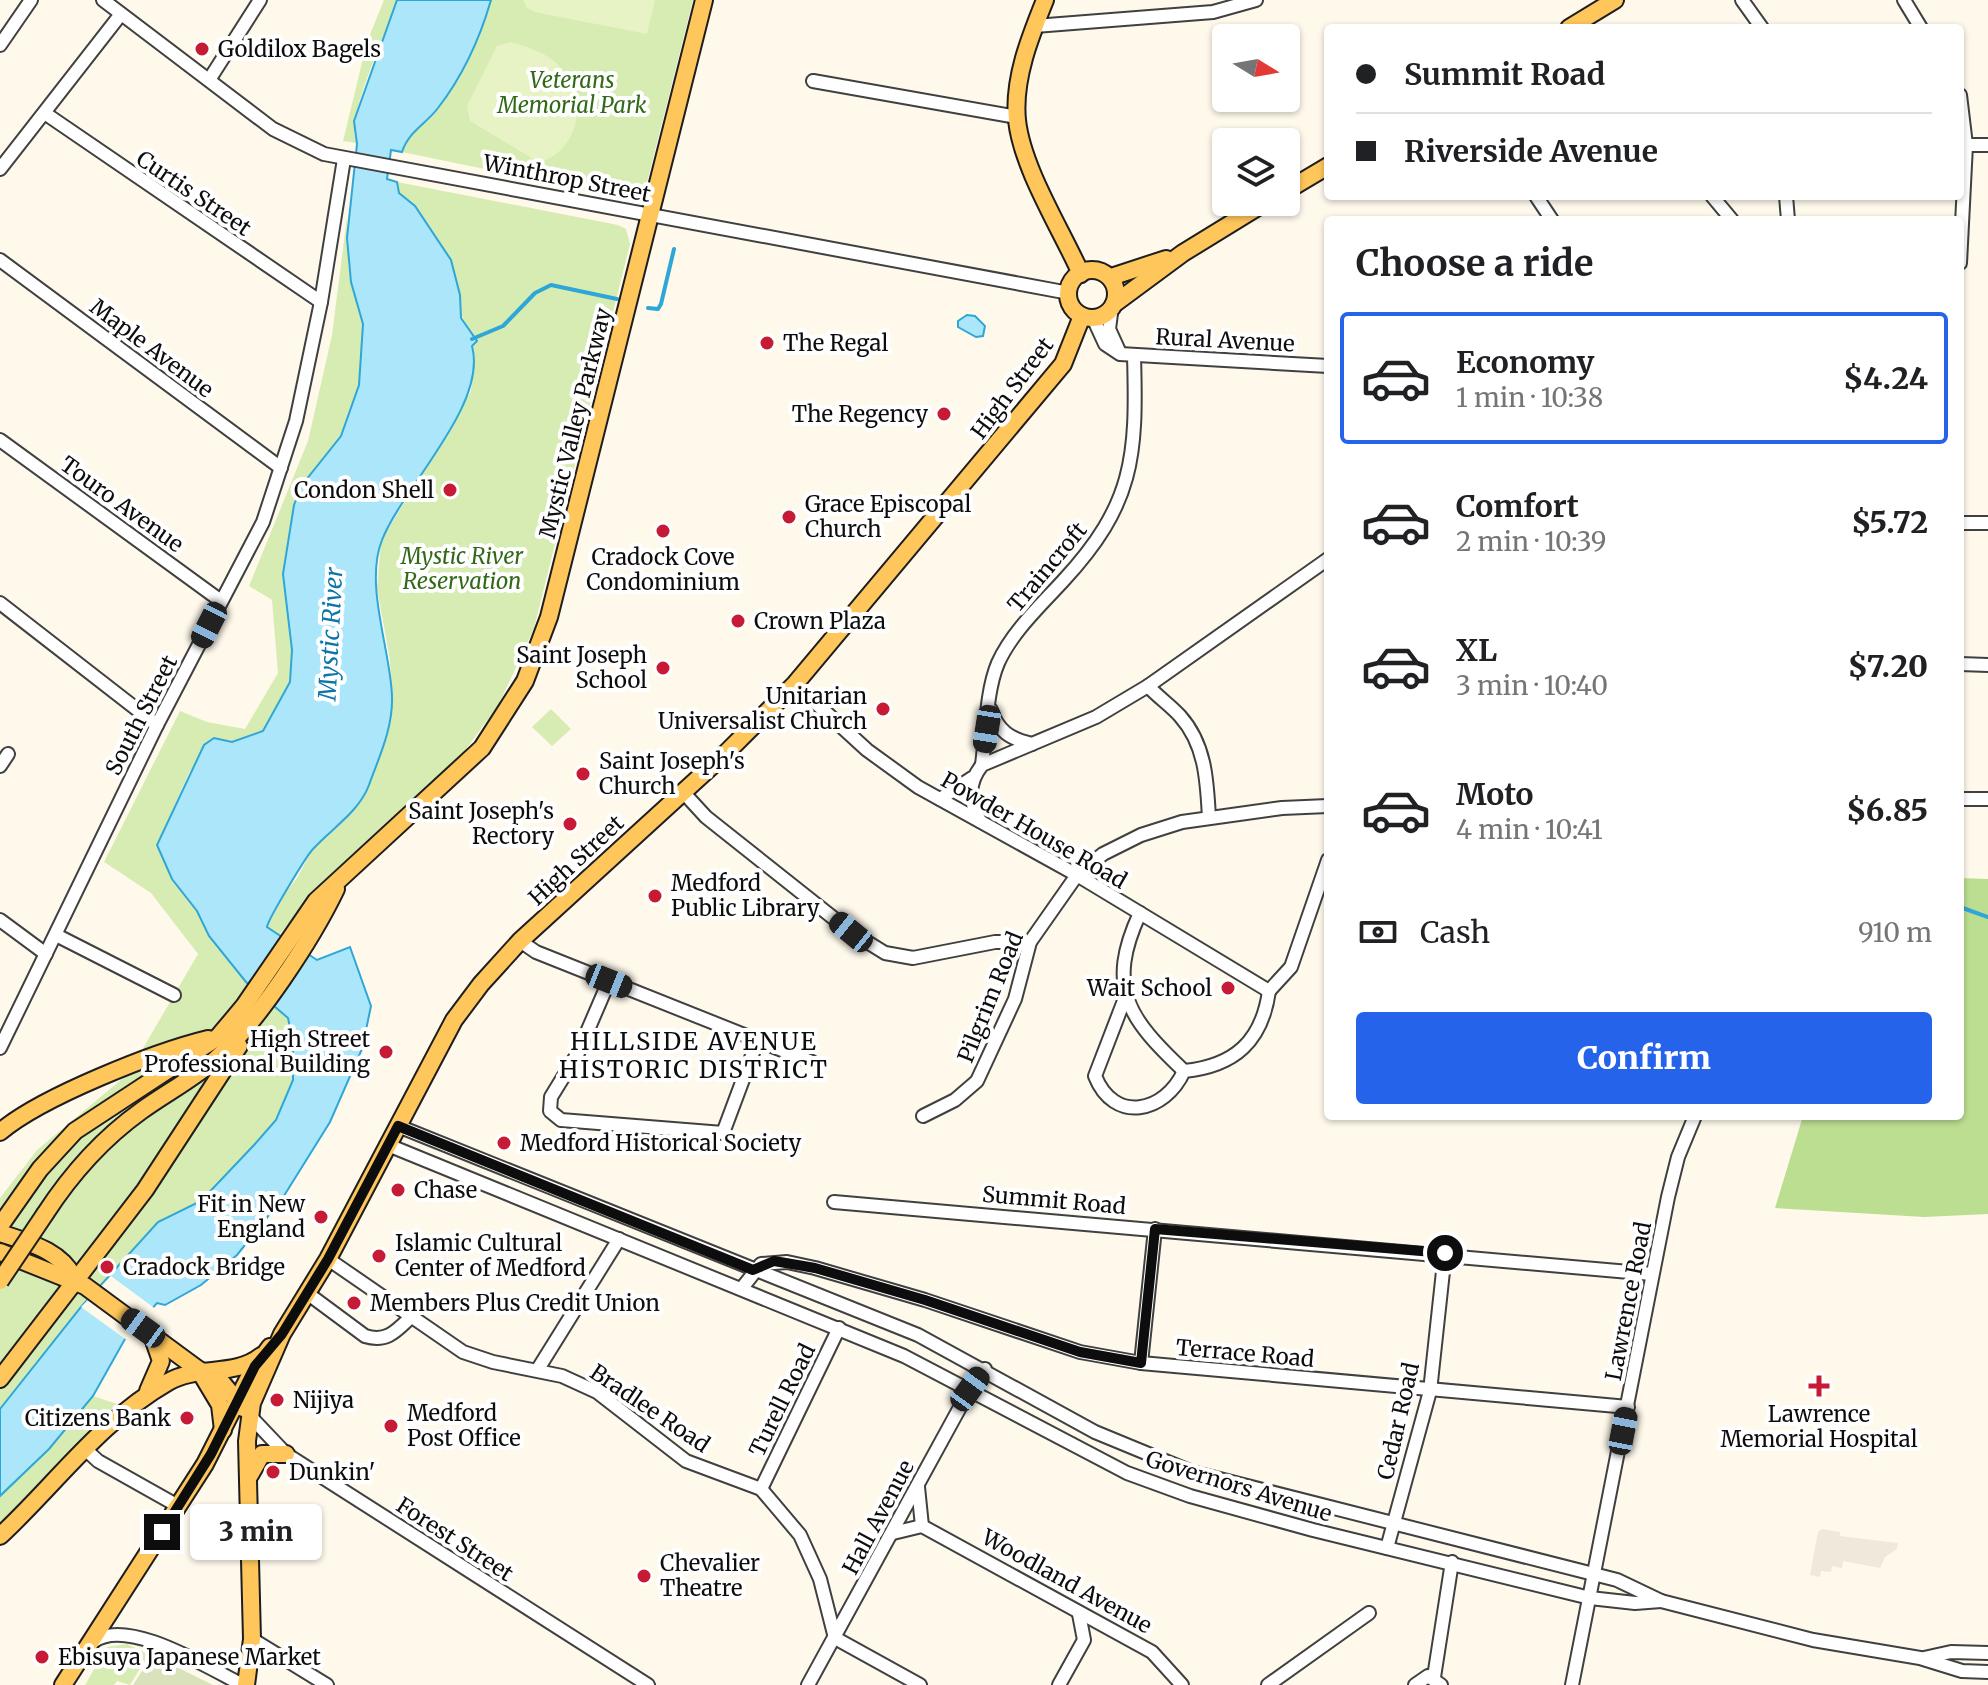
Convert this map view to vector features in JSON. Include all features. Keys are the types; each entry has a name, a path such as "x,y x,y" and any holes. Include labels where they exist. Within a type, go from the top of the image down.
{"main road":[{"name":"Mystic Valley Parkway","path":"0,1281 45,1214 93,1152 138,1113 207,1067 256,1006 299,938 316,901 482,748 529,672 549,617 704,0"},
{"path":"1045,0 1019,84 1017,117 1029,163 1081,274"},
{"path":"1580,24 1615,0"},
{"path":"1300,183 1324,168"},
{"path":"1183,253 1111,277 1095,271 1081,274 1073,280 1069,293 1072,308 1088,317 1113,305 1183,253 1243,216"},
{"path":"1111,277 1116,289 1113,305"},
{"name":"High Street","path":"249,1415 282,1334 328,1259 454,1020 520,941 683,792 795,684 1055,374 1088,317"},
{"name":"Mystic Valley Parkway","path":"0,1226 44,1164 75,1131 218,1037 256,1006"},
{"path":"0,1379 154,1177 256,1006"},
{"path":"0,1132 52,1100 79,1088 181,1046 218,1037"},
{"path":"0,1233 55,1256 70,1269 75,1281"},
{"path":"0,1252 75,1281 95,1293 199,1370 219,1379 249,1415 252,1639 245,1685"},
{"path":"0,1536 84,1448 154,1382 160,1365 147,1331"},
{"name":"High Street","path":"63,1685 178,1506 263,1355 282,1334"},
{"path":"140,1398 178,1376 199,1370 241,1366 263,1355"},
{"path":"199,1370 220,1405 223,1430"},
{"path":"248,1480 256,1460 262,1454 286,1454"}],"street":[{"path":"0,45 31,0"},
{"path":"209,80 260,0"},
{"path":"1035,26 1213,12 1256,0"},
{"path":"1742,0 1759,24"},
{"path":"1904,0 1919,24"},
{"name":"Winthrop Street","path":"108,2 290,140 347,159 1069,293"},
{"path":"0,169 46,114 121,14"},
{"path":"813,81 1017,117"},
{"name":"Curtis Street","path":"46,114 321,302"},
{"path":"1964,145 1988,145"},
{"name":"South Street","path":"0,1048 157,725 263,522 296,421 347,159"},
{"path":"1715,200 1729,216"},
{"name":"Maple Avenue","path":"0,260 281,468"},
{"path":"1113,305 1109,329 1120,354"},
{"path":"1088,317 1105,344 1120,354"},
{"name":"Rural Avenue","path":"1120,354 1324,366"},
{"name":"Traincroft","path":"982,765 993,678 1006,648 1092,549 1120,500 1134,442 1134,356"},
{"name":"Touro Avenue","path":"0,440 221,601"},
{"path":"1964,523 1988,523"},
{"name":"Traincroft","path":"940,799 972,778 982,765 1096,717 1148,686 1324,562"},
{"path":"0,603 157,725"},
{"path":"1964,664 1988,665"},
{"name":"Powder House Road","path":"795,684 867,750 940,799 1077,875 1269,991"},
{"path":"1148,686 1178,713 1195,738 1206,777 1209,818"},
{"path":"990,707 997,725 1006,735 1032,744"},
{"path":"0,766 8,754"},
{"path":"972,778 971,799 980,821"},
{"path":"683,792 703,814 851,932 885,953 913,958 995,942 1030,942"},
{"path":"1964,799 1988,799"},
{"name":"Pilgrim Road","path":"923,1116 962,1095 982,1074 1020,985 1030,942 1077,875 1103,854 1141,835 1209,818 1324,806"},
{"path":"1140,913 1129,938 1124,966 1125,998 1095,1076 1107,1099 1121,1106 1152,1105 1172,1091 1184,1071 1213,1064 1253,1040 1264,1016 1269,991 1291,967 1324,872"},
{"path":"0,920 46,954"},
{"path":"56,935 174,995"},
{"path":"520,941 536,952 812,1062"},
{"path":"609,981 578,1053 551,1097 550,1111 561,1120 723,1133 757,1042"},
{"path":"1125,998 1147,1036 1184,1071"},
{"name":"Lawrence Road","path":"1572,1685 1596,1575 1652,1274 1678,1157 1693,1120"},
{"name":"Governors Avenue","path":"398,1126 918,1335 1095,1432 1192,1472 1596,1575 1638,1588 1661,1601 1813,1640 1920,1658 1951,1669 1988,1672"},
{"name":"Governors Avenue","path":"388,1145 839,1328 970,1389 1063,1442 1127,1473 1203,1499 1590,1598 1635,1603 1661,1601"},
{"path":"506,1192 514,1173"},
{"name":"Summit Road","path":"834,1202 1445,1253 1652,1274"},
{"path":"1141,1363 1155,1229"},
{"path":"538,1369 619,1239"},
{"name":"Cedar Road","path":"1387,1548 1430,1391 1445,1253"},
{"name":"Bradlee Road","path":"328,1259 463,1352 493,1362 538,1369 597,1392 686,1461 761,1489 800,1535 820,1579 835,1638"},
{"name":"Terrace Road","path":"753,1270 774,1261 801,1265 925,1300 1080,1352 1141,1363 1628,1407"},
{"path":"742,1288 753,1270"},
{"path":"307,1293 365,1336 376,1339 387,1338 413,1315"},
{"name":"Turell Road","path":"761,1489 839,1328"},
{"name":"Hall Avenue","path":"808,1685 970,1389 985,1369"},
{"name":"Forest Street","path":"249,1415 286,1454 648,1685"},
{"path":"84,1448 98,1461 178,1506"},
{"path":"893,1533 922,1526 918,1487"},
{"name":"Woodland Avenue","path":"922,1526 1040,1587 1079,1614 1152,1652 1182,1685"},
{"path":"1415,1685 1423,1678 1437,1681 1452,1562"},
{"path":"1268,1685 1369,1613"},
{"path":"1059,1685 1084,1640 1079,1614"},
{"path":"1084,1640 1113,1633"},
{"path":"91,1644 109,1634 135,1635 245,1685"},
{"path":"835,1638 920,1685"},
{"path":"252,1639 327,1685"},
{"name":"Governors Avenue","path":"1920,1658 1951,1652 1988,1653"}],"green space":[{"path":"384,0 397,0 356,114 357,143 343,141 367,42"},
{"name":"Veterans Memorial Park","path":"491,0 693,0 645,190 625,198 402,152 408,139 438,108 455,83 476,43"},
{"path":"523,0 655,0 647,34 535,12 527,8"},
{"path":"511,42 536,50 552,60 567,76 574,90 577,105 572,133 565,145 540,163 470,121 467,106 497,46"},
{"name":"Mystic River Reservation","path":"397,182 618,225 626,229 630,244 534,628 499,704 464,752 333,872 278,936 267,927 273,908 297,878 312,850 347,817 367,789 387,737 392,708 390,660 377,588 381,541 471,391 474,352 470,331 460,313 460,295 451,260 415,207 399,193"},
{"path":"347,217 349,271 363,324 359,385 341,436 302,485 294,505 283,574 292,650 290,682 263,731 232,742 213,738 189,773 157,845 172,879 197,911 210,936 246,982 288,1018 293,1042 293,1080 276,1120 254,1145 201,1201 158,1222 81,1307 0,1409 0,1198 37,1150 128,1074 198,954 151,893 104,862 180,711 207,722 245,729 278,673 272,600 249,586 308,441 332,335"},
{"path":"551,709 571,729 552,746 532,727"},
{"path":"1964,878 1988,879 1988,1214 1924,1217 1775,1208 1802,1120 1964,1120"},
{"path":"93,1396 117,1404 0,1524 0,1496 49,1449"},
{"path":"127,1644 149,1654 130,1685 117,1681 114,1685 85,1685 107,1647"},
{"path":"152,1655 213,1685 133,1685"}],"shaded area":[{"path":"1822,1529 1840,1532 1840,1536 1898,1543 1897,1549 1885,1557 1880,1568 1843,1561 1842,1568 1832,1566 1831,1572 1821,1571 1820,1577 1810,1575 1818,1532"}],"water":[{"name":"Mystic River","path":"397,0 491,0 469,57 447,96 408,139 402,152 391,150 387,179 397,182 399,193 415,206 451,260 460,295 461,318 477,341 472,346 474,369 468,393 456,419 393,518 377,558 377,597 391,679 392,709 377,764 359,804 309,854 267,927 317,960 350,947 371,1006 362,1049 330,1122 282,1199 237,1255 201,1285 165,1305 157,1303 125,1339 93,1396 49,1449 0,1496 0,1409 81,1307 158,1222 201,1201 254,1145 276,1120 293,1080 293,1042 288,1018 246,982 209,936 197,911 172,879 157,845 204,745 214,738 232,742 263,731 290,682 292,650 283,574 294,505 302,485 341,436 359,385 363,324 351,282 347,238 357,144 354,121"},
{"path":"967,315 975,316 985,326 983,336 976,337 958,327 958,321"}],"pier":[{"name":"Cradock Bridge","path":"111,1276 157,1310 128,1341 81,1307"}],"waterway":[{"path":"648,308 658,309 661,304 674,249"},
{"path":"472,339 503,326 535,293 551,285 617,299"},
{"path":"1964,908 1988,917"}],"place":[{"name":"Goldilox Bagels","path":"202,49"},
{"name":"The Regal","path":"767,343"},
{"name":"The Regency","path":"944,414"},
{"name":"Condon Shell","path":"450,490"},
{"name":"Grace Episcopal Church","path":"789,517"},
{"name":"Cradock Cove Condominium","path":"663,531"},
{"name":"Crown Plaza","path":"738,621"},
{"name":"Saint Joseph School","path":"663,668"},
{"name":"Unitarian Universalist Church","path":"883,709"},
{"name":"Saint Joseph's Church","path":"583,774"},
{"name":"Saint Joseph's Rectory","path":"570,824"},
{"name":"Medford Public Library","path":"655,896"},
{"name":"Wait School","path":"1228,988"},
{"name":"High Street Professional Building","path":"386,1052"},
{"name":"Medford Historical Society","path":"504,1143"},
{"name":"Chase","path":"398,1190"},
{"name":"Fit in New England","path":"321,1217"},
{"name":"Islamic Cultural Center of Medford","path":"379,1256"},
{"name":"Cradock Bridge","path":"107,1267"},
{"name":"Members Plus Credit Union","path":"354,1303"},
{"name":"Lawrence Memorial Hospital","path":"1819,1386"},
{"name":"Nijiya","path":"277,1400"},
{"name":"Citizens Bank","path":"187,1418"},
{"name":"Medford Post Office","path":"391,1426"},
{"name":"Dunkin'","path":"273,1472"},
{"name":"Chevalier Theatre","path":"644,1576"},
{"name":"Ebisuya Japanese Market","path":"42,1657"}],"district":[{"name":"HILLSIDE AVENUE HISTORIC DISTRICT","path":"694,1056"}],"route":[{"path":"162,1532 211,1454 255,1366 282,1334 328,1259 398,1126 753,1270 774,1261 815,1268 869,1282 1080,1352 1141,1363 1155,1229 1445,1253"}]}
